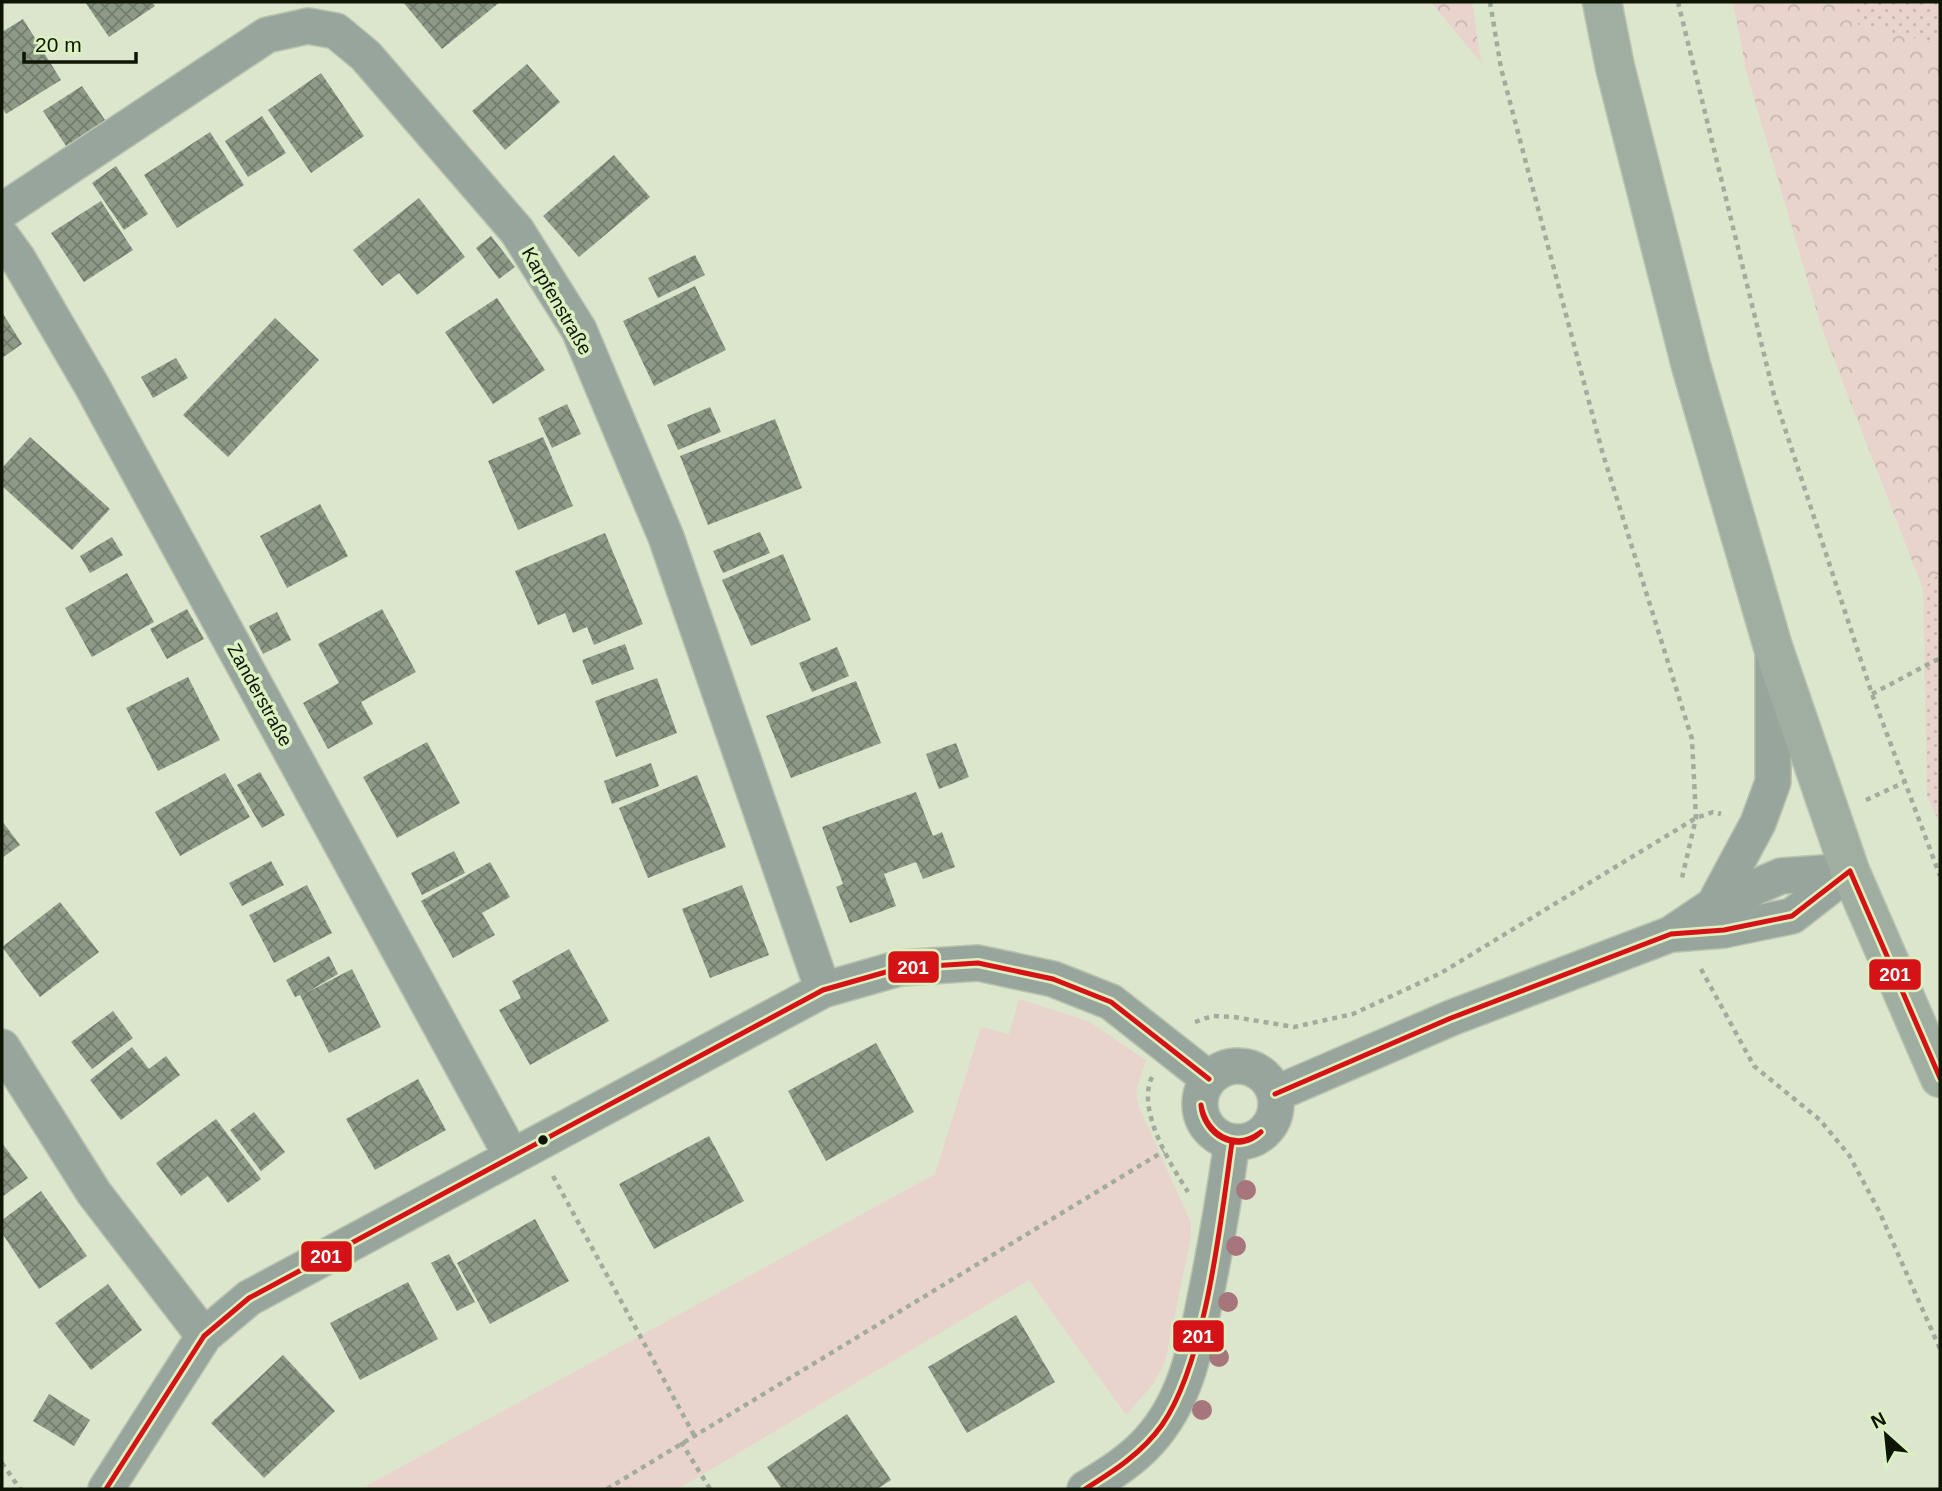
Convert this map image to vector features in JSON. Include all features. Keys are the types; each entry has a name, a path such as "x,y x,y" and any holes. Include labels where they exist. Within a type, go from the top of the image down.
{"main road":[{"path":"1602,2 1615,67 1691,366 1773,647 1850,871 1940,1078"}],"street":[{"name":"Karpfenstraße","path":"2,211 267,35 308,26 336,31 366,56 517,231 579,330 666,537 822,990"},
{"name":"Zanderstraße","path":"2,237 18,259 92,386 524,1151"},
{"path":"1714,905 1758,823 1773,782 1773,647"},
{"path":"1275,1094 1451,1018 1671,934 1714,905 1781,876 1850,871"},
{"path":"1671,934 1724,930 1792,916 1850,871"},
{"path":"106,1489 204,1336 250,1298 822,990 900,968 978,963 1053,979 1111,1002 1209,1079"},
{"path":"2,1047 93,1193 204,1336"},
{"path":"1233,1066 1260,1072 1275,1094 1276,1109 1271,1124 1254,1138 1232,1142 1212,1132 1205,1123 1200,1100 1209,1079 1233,1066"},
{"path":"1085,1489 1120,1468 1149,1441 1173,1408 1191,1370 1221,1221 1232,1142"}],"path":[{"path":"1490,2 1502,68 1602,451 1692,739 1696,818 1671,934 1707,976 1754,1066 1820,1120 1849,1155 1879,1211 1940,1349"},
{"path":"1678,2 1774,395 1872,694 1940,876"},
{"path":"1872,694 1940,658"},
{"path":"1531,919 1600,874 1696,818"},
{"path":"524,1151 694,1435"},
{"path":"607,1489 1164,1151"},
{"path":"681,1442 710,1489"},
{"path":"2,1463 20,1489"}],"green space":[{"path":"1431,2 1472,2 1481,63"},
{"path":"1733,2 1852,2 1856,24 1940,44 1940,241 1928,240 1940,294 1940,572 1923,589 1821,326 1746,71"},
{"path":"1852,2 1940,2 1940,44 1855,24"},
{"path":"1928,239 1940,241 1940,294"},
{"path":"1940,572 1940,824 1927,796 1923,589"},
{"path":"1019,999 1088,1021 1146,1060 1136,1092 1139,1107 1191,1223 1191,1237 1165,1362 1154,1383 1126,1415 1029,1280 678,1489 365,1489 935,1174 981,1027 1009,1034"}],"building":[{"path":"85,2 152,2 155,6 109,37"},
{"path":"403,2 500,2 442,49"},
{"path":"23,19 61,80 6,114 2,107 2,32"},
{"path":"527,64 560,102 505,150 472,111"},
{"path":"321,73 364,136 311,173 268,110"},
{"path":"82,86 105,120 66,146 43,111"},
{"path":"262,116 286,153 248,177 225,141"},
{"path":"210,132 244,185 177,228 144,175"},
{"path":"614,155 650,197 579,257 543,216"},
{"path":"116,166 148,214 124,230 92,183"},
{"path":"419,198 465,257 417,295 399,273 382,286 353,250"},
{"path":"101,201 133,250 84,282 51,233"},
{"path":"491,236 515,267 499,279 476,248"},
{"path":"695,255 705,275 658,298 648,278"},
{"path":"695,286 726,350 654,386 623,321"},
{"path":"497,298 545,370 493,404 445,332"},
{"path":"2,312 22,344 2,358"},
{"path":"275,318 319,360 228,457 183,415"},
{"path":"176,358 188,378 153,398 141,377"},
{"path":"567,404 581,434 552,448 538,418"},
{"path":"710,407 721,432 678,450 667,425"},
{"path":"775,419 802,488 708,525 680,456"},
{"path":"30,437 110,509 72,550 2,486 2,468"},
{"path":"543,437 573,506 518,530 488,461"},
{"path":"320,504 348,556 287,588 260,536"},
{"path":"760,532 770,553 723,573 713,551"},
{"path":"605,533 643,624 594,645 587,627 573,633 565,613 538,625 515,571"},
{"path":"112,537 123,555 90,573 80,556"},
{"path":"783,554 811,620 751,646 722,580"},
{"path":"127,573 154,622 92,657 65,608"},
{"path":"187,609 204,639 167,659 150,629"},
{"path":"382,609 416,672 361,702 373,724 328,749 303,703 339,683 318,644"},
{"path":"277,612 291,640 263,654 249,626"},
{"path":"625,644 634,669 592,685 582,660"},
{"path":"837,647 849,676 812,692 799,663"},
{"path":"188,677 220,740 158,771 126,708"},
{"path":"657,678 677,733 616,757 595,701"},
{"path":"856,681 881,743 791,778 766,716"},
{"path":"427,742 460,803 397,838 363,777"},
{"path":"956,743 969,777 939,789 926,754"},
{"path":"651,763 659,786 612,804 604,781"},
{"path":"260,772 285,815 262,828 237,785"},
{"path":"225,773 250,817 180,856 155,812"},
{"path":"697,775 726,847 648,878 619,808"},
{"path":"916,792 933,836 942,832 955,867 923,879 916,862 884,874 896,906 850,923 836,887 843,884 822,827"},
{"path":"2,821 20,845 2,858"},
{"path":"454,851 465,873 422,895 411,873"},
{"path":"271,861 284,885 242,906 229,883"},
{"path":"490,862 510,897 482,913 495,935 453,958 421,901"},
{"path":"307,885 332,933 274,963 249,915"},
{"path":"742,885 769,955 710,978 682,909"},
{"path":"60,902 99,952 40,997 2,947"},
{"path":"569,949 609,1021 530,1065 499,1010 521,998 512,981"},
{"path":"329,956 338,974 304,994 352,969 381,1027 329,1053 300,995 295,997 286,980"},
{"path":"113,1011 133,1038 92,1069 71,1042"},
{"path":"876,1043 914,1112 826,1161 788,1091"},
{"path":"132,1047 149,1069 166,1056 180,1075 121,1120 90,1080"},
{"path":"418,1079 446,1130 375,1170 346,1119"},
{"path":"254,1112 285,1152 261,1171 230,1130"},
{"path":"216,1119 261,1179 228,1203 208,1176 181,1196 156,1163"},
{"path":"709,1136 744,1201 654,1249 619,1184"},
{"path":"2,1143 28,1178 2,1197"},
{"path":"41,1191 87,1256 39,1289 2,1233 2,1220"},
{"path":"535,1219 569,1281 490,1324 457,1263"},
{"path":"449,1254 475,1302 457,1311 431,1263"},
{"path":"408,1282 438,1339 360,1380 330,1323"},
{"path":"108,1284 142,1330 91,1370 55,1323"},
{"path":"1016,1315 1055,1382 967,1433 928,1367"},
{"path":"283,1355 335,1411 264,1478 211,1423"},
{"path":"49,1394 90,1420 74,1446 33,1421"},
{"path":"847,1414 891,1480 877,1489 782,1489 767,1467"}],"transit line":[{"name":"201","path":"1850,871 1940,1078"},
{"name":"201","path":"1275,1094 1451,1018 1671,934 1724,930 1792,916 1850,871"},
{"name":"201","path":"106,1489 204,1336 249,1298 823,990 900,968 978,963 1053,979 1111,1002 1209,1079"},
{"name":"201","path":"1201,1105 1209,1124 1223,1137 1241,1140 1261,1132"},
{"name":"201","path":"1201,1105 1208,1125 1223,1138 1242,1142 1261,1132"},
{"name":"201","path":"1085,1489 1146,1444 1162,1425 1177,1398 1201,1328 1217,1249 1232,1142"}]}
